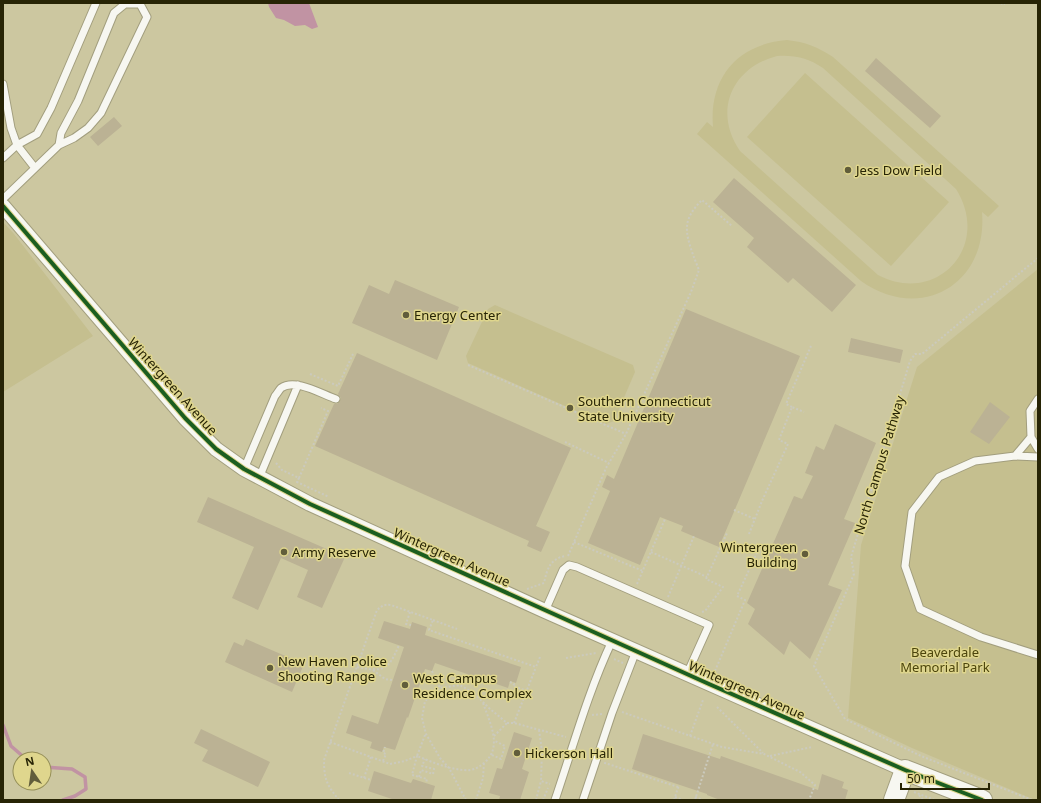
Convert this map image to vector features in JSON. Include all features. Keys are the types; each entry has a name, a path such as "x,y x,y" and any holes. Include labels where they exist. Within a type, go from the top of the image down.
{"street":[{"name":"Wintergreen Avenue","path":"3,206 185,418 216,449 244,469 259,478 363,529 612,641 905,770 982,800"},
{"path":"903,798 905,770"}],"lane":[{"path":"3,158 17,145 37,134 51,108 96,3"},
{"path":"3,199 59,145 74,138 88,128 101,113 147,17 140,3 125,4 114,13 78,101 61,133 59,145"},
{"path":"3,84 11,128 17,145 35,168"},
{"path":"259,478 294,385"},
{"path":"244,469 275,396 281,388 294,385 336,400"},
{"path":"1038,399 1030,411 1031,437 1038,449"},
{"path":"1016,456 1031,437"},
{"path":"1038,457 1016,456 975,461 940,477 912,512 905,566 920,609 981,637 1038,655"},
{"path":"546,611 563,570 569,565 577,567 709,625 687,674"},
{"path":"555,800 582,716 612,641"},
{"path":"583,800 612,713 636,651"}],"path":[{"path":"1001,3 1002,5 1005,3"},
{"path":"568,556 609,463 626,434 691,292 699,270 691,248 687,227 693,210 702,200 732,226"},
{"path":"804,412 786,404 811,346"},
{"path":"310,374 338,386 353,354"},
{"path":"468,365 626,434"},
{"path":"749,534 788,444 779,440 792,407"},
{"path":"321,408 328,411 297,482 332,498"},
{"path":"564,442 609,463"},
{"path":"270,450 278,452 276,464 282,470 299,478"},
{"path":"734,510 755,519"},
{"path":"630,582 637,585 665,519"},
{"path":"700,612 705,611 723,587 706,580 727,533"},
{"path":"667,598 694,536"},
{"path":"574,542 643,571"},
{"path":"715,671 745,600 737,596 761,544"},
{"path":"651,552 708,577"},
{"path":"523,591 544,583 552,562 556,558 568,556 572,557"},
{"path":"339,800 329,787 324,774 324,760 377,610 385,604 391,605 457,629"},
{"path":"410,612 406,624 411,625"},
{"path":"433,620 429,630 536,667"},
{"path":"372,670 386,667 390,664 399,645"},
{"path":"566,658 597,653"},
{"path":"514,724 540,657"},
{"path":"613,659 625,664"},
{"path":"357,667 372,670 385,679 392,680"},
{"path":"432,671 440,688"},
{"path":"510,682 514,684 513,686 527,691"},
{"path":"466,800 449,768 440,758 426,734 422,718 425,701 440,688 460,685 475,694 507,723 566,737"},
{"path":"690,736 703,700"},
{"path":"330,742 390,764 405,761 417,756 449,768 465,770 476,769 492,755 494,747 494,736 483,702"},
{"path":"717,707 764,754"},
{"path":"622,712 722,747 769,756 800,772 815,784 809,800"},
{"path":"590,715 605,714"},
{"path":"494,736 507,723"},
{"path":"536,800 541,781 542,751 539,730"},
{"path":"426,734 417,756 412,775 427,779 426,783"},
{"path":"492,755 501,759 505,746 494,741"},
{"path":"703,800 695,799 713,744"},
{"path":"383,761 386,754 383,753 385,747"},
{"path":"769,756 812,747"},
{"path":"364,778 371,757"},
{"path":"419,777 421,770 433,774 434,770 422,766 425,759"},
{"path":"476,800 483,778 484,763"},
{"path":"605,763 679,786 674,798 684,800"},
{"path":"349,773 371,780"},
{"path":"544,800 552,777"},
{"path":"541,781 550,784"},
{"path":"903,798 913,792 935,800"},
{"path":"918,794 923,800"}],"green space":[{"path":"787,40 800,42 822,50 833,57 999,206 988,217 982,212 981,238 974,259 962,277 946,290 927,297 906,298 883,293 861,281 697,134 707,122 713,127 713,109 716,93 721,79 730,67 741,56 754,48 769,43","holes":["777,56 807,60 823,68 956,189 965,210 967,231 963,249 953,265 938,276 920,283 900,283 878,275 740,151 732,136 728,121 728,107 731,93 738,81 748,70 761,62"]},
{"name":"Jess Dow Field","path":"805,73 949,202 891,266 747,137"},
{"path":"3,222 93,336 3,392"},
{"name":"Beaverdale Memorial Park","path":"1038,269 1038,800 1035,800 912,748 848,718 861,545 917,367"},
{"path":"495,305 633,365 635,372 614,421 606,424 468,363 466,356 488,309"}],"shaded area":[{"path":"268,3 309,3 318,27 312,29 305,25 295,26 284,20 276,18"}],"building":[{"path":"876,58 941,116 930,128 865,71"},
{"path":"114,117 122,126 98,146 90,137"},
{"path":"734,178 856,285 832,312 793,278 788,283 747,247 754,238 713,202"},
{"name":"Energy Center","path":"395,280 459,307 437,360 352,323 369,285 389,294"},
{"path":"686,309 800,356 719,547 681,531 683,526 660,517 640,565 588,543 610,491 602,487 607,475 614,479"},
{"path":"851,338 903,350 900,363 848,352"},
{"path":"357,353 571,448 536,526 550,532 541,552 527,546 529,541 315,446 334,404 337,404 340,401 341,398 338,394"},
{"path":"990,402 1010,417 989,444 970,432"},
{"name":"Wintergreen Building","path":"835,424 876,443 844,519 855,523 828,585 842,590 810,659 790,641 784,655 748,624 755,609 747,603 794,496 802,499 813,476 805,473 816,446 824,450"},
{"name":"Army Reserve","path":"208,497 345,557 322,608 297,597 308,570 281,558 258,610 232,598 254,547 197,522"},
{"name":"West Campus Residence Complex","path":"384,621 410,629 412,622 427,627 425,635 521,667 516,683 510,681 508,688 435,663 432,671 425,669 395,750 384,747 382,752 370,748 372,742 346,733 352,715 378,724 404,647 378,638"},
{"name":"New Haven Police Shooting Range","path":"246,639 304,664 292,692 225,662 234,642 243,646"},
{"path":"201,729 270,762 258,787 202,761 208,750 194,743"},
{"name":"Hickerson Hall","path":"514,732 532,738 522,769 529,772 520,800 499,800 500,796 489,793 497,768 502,769"},
{"path":"643,734 720,759 721,756 818,790 822,774 844,782 842,788 848,790 845,800 720,800 707,794 632,769"},
{"path":"374,771 411,783 413,779 435,786 431,800 395,800 368,791"}],"waterway":[{"path":"3,725 11,746 17,751"},
{"path":"52,768 72,769 85,777 86,789 75,796 63,800"}],"cycle path":[{"path":"3,206 185,418 216,449 244,469 310,504 709,684 905,770 982,800"}],"place":[{"name":"Jess Dow Field","path":"848,170"},
{"name":"Energy Center","path":"406,315"},
{"name":"Southern Connecticut State University","path":"570,408"},
{"name":"Army Reserve","path":"284,552"},
{"name":"Wintergreen Building","path":"805,554"},
{"name":"New Haven Police Shooting Range","path":"270,668"},
{"name":"West Campus Residence Complex","path":"405,685"},
{"name":"Hickerson Hall","path":"517,753"}]}
